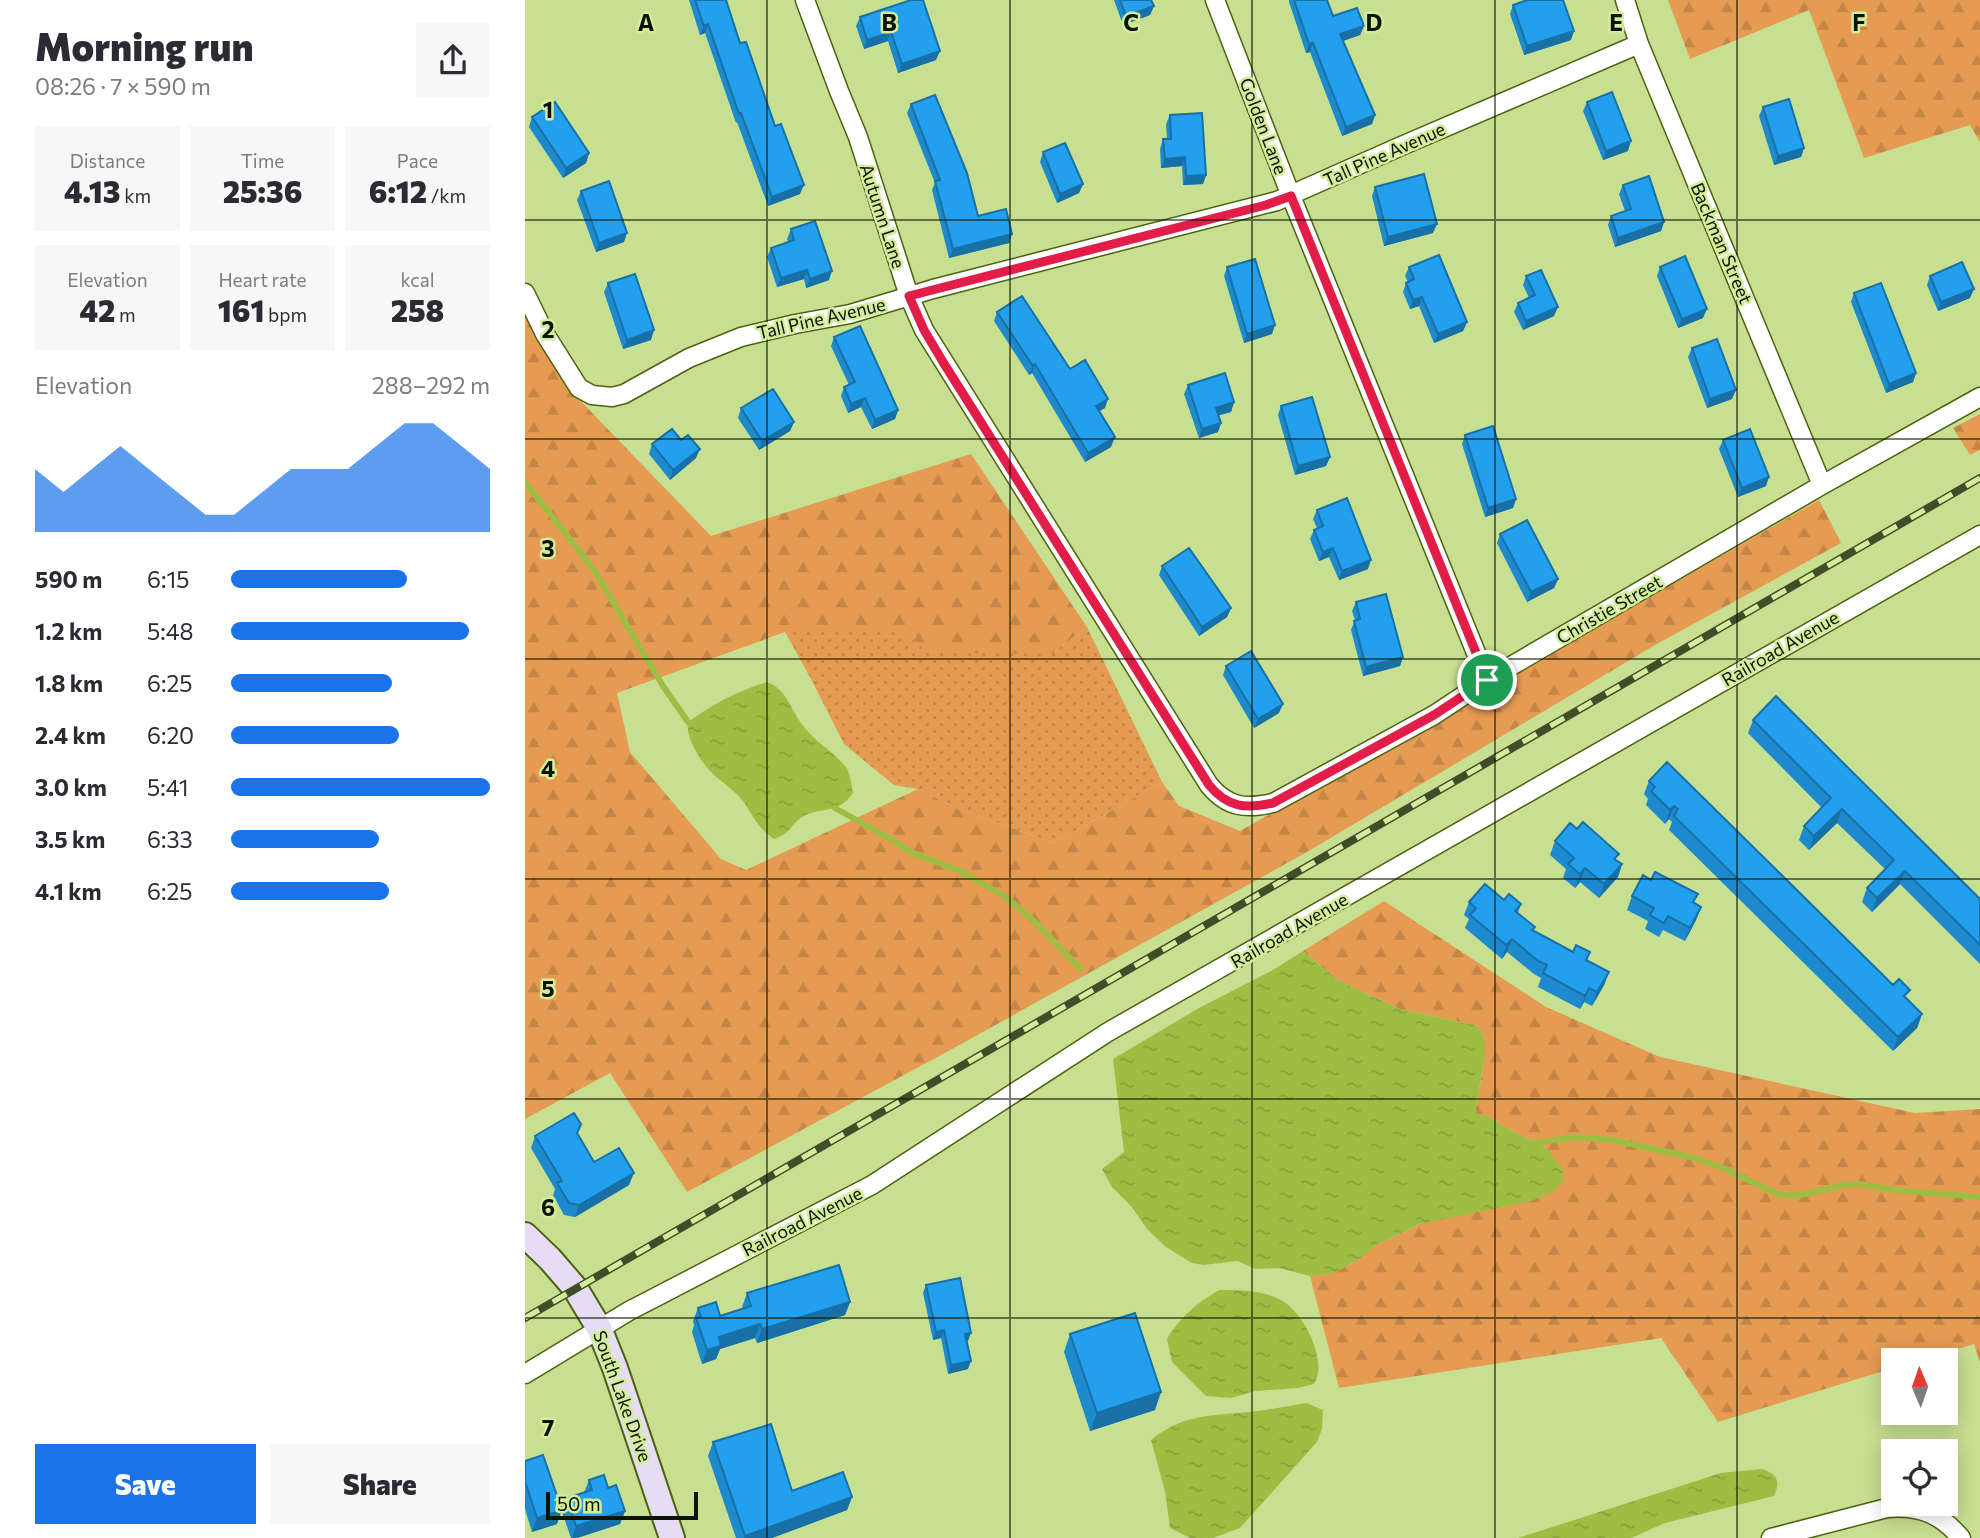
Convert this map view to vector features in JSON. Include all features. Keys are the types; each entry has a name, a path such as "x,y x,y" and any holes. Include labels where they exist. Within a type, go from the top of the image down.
{"main road":[{"name":"South Lake Drive","path":"525,1236 575,1288 599,1328 672,1538"}],"street":[{"name":"Autumn Lane","path":"805,0 858,137 909,296 924,330 1209,785 1214,792 1235,805"},
{"name":"Golden Lane","path":"1215,0 1291,196 1487,680"},
{"name":"Backman Street","path":"1625,0 1639,44 1822,485"},
{"name":"Tall Pine Avenue","path":"525,293 545,334 575,382 585,392 600,397 624,394 673,366 741,337 850,314 909,296 1266,205 1639,44"},
{"name":"Christie Street","path":"1235,805 1248,807 1273,803 1434,715 1487,680 1822,485 1980,397"},
{"name":"Railroad Avenue","path":"525,1374 653,1298 872,1185 1108,1032 1980,535"},
{"path":"1772,1538 1887,1508 1907,1507 1932,1513 1943,1519 1961,1538"}],"green space":[{"path":"1668,0 1980,0 1980,142 1970,125 1864,158 1809,10 1690,59"},
{"path":"525,305 572,392 711,536 971,454 1087,627 1051,654 945,653 892,632 785,632 617,693 630,752 721,859 746,870 918,789 957,808 1054,843 1162,782 1179,806 1240,831 1819,500 1841,543 1655,645 1307,852 954,1048 687,1192 610,1073 525,1119"},
{"path":"1980,414 1980,450 1970,455 1953,428"},
{"path":"1087,627 1162,782 1054,843 957,808 918,789 894,785 844,744 785,632 892,632 1051,654"},
{"path":"1384,901 1546,1007 1660,1057 1915,1113 1980,1109 1980,1362 1974,1344 1958,1349 1881,1348 1881,1372 1718,1422 1661,1338 1339,1388 1310,1276 1334,1273 1365,1255 1376,1245 1420,1224 1441,1219 1546,1148 1486,1115 1475,1114 1485,1056 1485,1040 1478,1026 1400,1009 1339,981 1303,951"}],"water":[{"path":"767,682 779,689 806,729 845,766 850,775 853,793 836,807 804,816 784,834 774,839 760,826 740,797 704,764 695,750 688,728 688,722 716,704"},
{"path":"1303,951 1339,981 1400,1009 1478,1026 1485,1040 1485,1056 1475,1113 1486,1115 1546,1148 1562,1168 1564,1179 1555,1191 1531,1201 1420,1224 1376,1245 1365,1255 1334,1273 1310,1276 1279,1268 1255,1269 1238,1261 1203,1265 1192,1263 1166,1247 1147,1229 1132,1207 1112,1187 1102,1169 1124,1152 1113,1059"},
{"path":"1219,1290 1265,1294 1288,1305 1305,1325 1316,1350 1318,1374 1314,1384 1255,1391 1231,1398 1206,1396 1172,1362 1167,1339 1190,1311"},
{"path":"1306,1403 1323,1410 1322,1429 1317,1442 1240,1528 1213,1538 1190,1538 1170,1528 1165,1491 1151,1440 1176,1424 1189,1420"},
{"path":"1761,1469 1776,1478 1774,1496 1665,1523 1631,1538 1518,1538 1721,1473"}],"building":[{"path":"695,0 726,0 740,43 746,42 775,126 781,124 804,185 772,197 741,113 739,114 708,24 704,26"},
{"path":"911,0 923,0 940,51 902,64 891,32 867,40 860,17"},
{"path":"1120,0 1151,0 1154,6 1126,16"},
{"path":"1294,0 1327,0 1333,16 1357,8 1364,26 1340,34 1375,115 1346,127 1313,43 1309,44"},
{"path":"1527,0 1563,0 1574,31 1527,46 1513,5"},
{"path":"1612,92 1631,141 1606,151 1587,102"},
{"path":"935,95 967,173 978,216 1006,209 1012,234 953,249 935,181 940,180 911,104"},
{"path":"1789,99 1804,148 1778,156 1763,107"},
{"path":"555,102 589,153 566,168 532,117"},
{"path":"1202,113 1206,175 1186,176 1185,157 1165,159 1163,139 1171,139 1170,115"},
{"path":"1065,143 1083,184 1060,194 1043,152"},
{"path":"1424,174 1437,224 1388,237 1375,187"},
{"path":"1649,176 1664,222 1618,238 1611,216 1631,209 1623,185"},
{"path":"609,181 627,233 599,243 581,191"},
{"path":"815,221 832,271 810,279 807,270 781,278 771,248 794,240 791,229"},
{"path":"1439,255 1467,322 1438,334 1422,297 1413,300 1406,283 1414,279 1409,267"},
{"path":"1685,256 1707,309 1682,319 1660,267"},
{"path":"1255,259 1275,325 1247,334 1227,267"},
{"path":"1962,262 1974,289 1941,302 1930,276"},
{"path":"1541,270 1558,307 1526,321 1518,303 1535,295 1526,276"},
{"path":"635,274 654,330 627,340 608,283"},
{"path":"1881,283 1916,373 1889,384 1854,293"},
{"path":"1022,296 1070,369 1085,360 1108,399 1096,406 1115,437 1088,453 1035,364 1033,366 997,312"},
{"path":"860,326 898,410 875,420 865,398 851,404 844,387 855,382 834,337"},
{"path":"1717,339 1736,390 1710,399 1692,348"},
{"path":"1225,373 1234,402 1216,408 1221,423 1202,429 1188,385"},
{"path":"773,389 794,422 762,441 741,408"},
{"path":"1312,397 1330,457 1298,466 1281,406"},
{"path":"1493,426 1516,499 1488,508 1465,435"},
{"path":"672,429 681,440 688,435 700,449 673,470 652,444"},
{"path":"1750,429 1769,477 1742,488 1723,440"},
{"path":"1347,498 1371,560 1342,571 1333,548 1323,552 1314,530 1323,526 1317,510"},
{"path":"1527,520 1558,579 1531,592 1500,534"},
{"path":"1189,548 1231,608 1202,627 1162,566"},
{"path":"1386,594 1403,657 1366,667 1354,621 1360,619 1356,602"},
{"path":"1251,651 1283,704 1258,719 1226,666"},
{"path":"1776,696 1980,899 1980,945 1905,871 1877,898 1867,888 1894,860 1842,809 1814,836 1804,826 1831,798 1753,720"},
{"path":"1667,762 1893,985 1899,979 1910,990 1904,996 1922,1014 1898,1037 1674,816 1678,809 1674,806 1670,810 1651,791 1655,787 1649,781"},
{"path":"1583,822 1619,854 1614,859 1622,864 1604,884 1585,868 1580,874 1568,864 1574,858 1555,841 1570,823 1577,829"},
{"path":"1655,872 1698,894 1693,902 1701,907 1690,928 1668,916 1664,923 1650,915 1654,908 1632,896 1643,875 1651,880"},
{"path":"1485,884 1504,900 1509,894 1521,904 1515,911 1535,927 1532,930 1573,952 1576,945 1590,952 1586,960 1609,972 1597,992 1589,988 1585,996 1543,973 1547,965 1538,961 1512,939 1506,945 1470,915 1476,908 1469,902"},
{"path":"574,1113 581,1124 577,1133 594,1162 619,1148 634,1173 579,1205 569,1203 557,1183 562,1181 535,1136"},
{"path":"839,1265 850,1302 762,1329 760,1324 719,1337 721,1346 707,1350 696,1318 701,1317 698,1308 716,1302 720,1316 751,1306 747,1293"},
{"path":"960,1278 971,1333 965,1334 971,1361 951,1365 944,1330 936,1332 926,1285"},
{"path":"1135,1313 1161,1392 1097,1413 1070,1334"},
{"path":"771,1424 792,1491 843,1472 852,1497 745,1536 713,1442"},
{"path":"543,1455 562,1510 537,1518 525,1484 525,1461"},
{"path":"604,1475 608,1488 616,1485 625,1511 576,1526 567,1498 592,1490 589,1480"}],"waterway":[{"path":"525,482 594,570 663,686 688,722"},
{"path":"835,808 910,852 960,871 1006,897 1081,969"},
{"path":"1535,1143 1576,1137 1611,1140 1691,1157 1723,1168 1780,1195 1801,1195 1860,1184 1893,1190 1980,1197"}],"railway":[{"path":"525,1318 1980,478"}],"route":[{"path":"1291,196 1487,680 1434,715 1273,803 1248,807 1235,805 1223,798 1209,785 943,362 924,330 909,296 1266,205 1291,196"}]}
